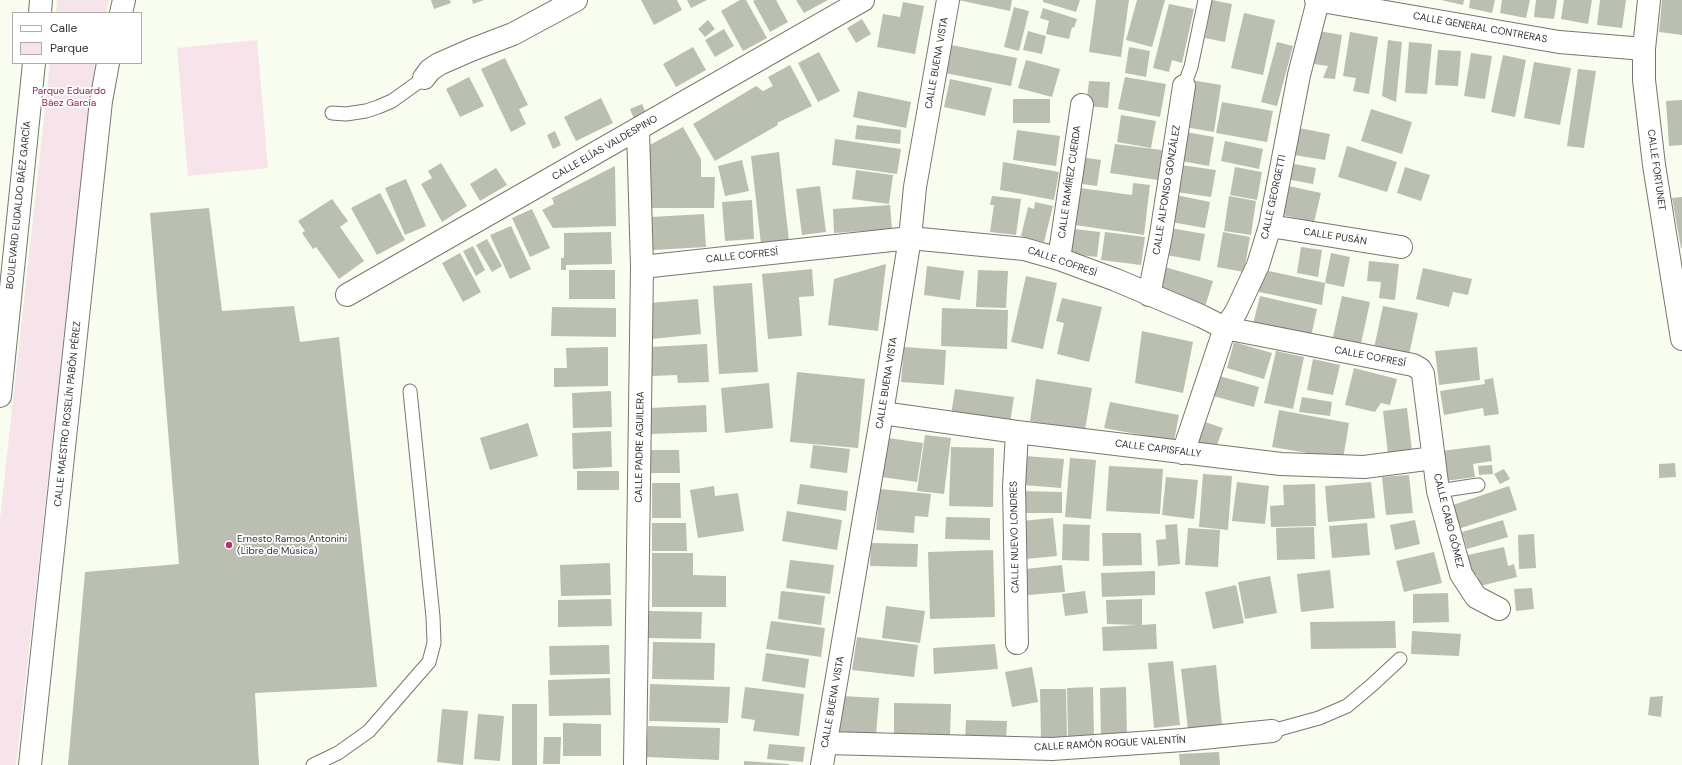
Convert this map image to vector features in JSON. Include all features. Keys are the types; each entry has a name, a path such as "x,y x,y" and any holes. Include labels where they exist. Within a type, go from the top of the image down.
{"street":[{"path":"40,12 41,0"},
{"path":"121,12 124,0"},
{"path":"424,78 430,70 439,64 513,34 576,0"},
{"name":"CALLE ELÍAS VALDESPINO","path":"347,295 863,0"},
{"name":"CALLE BUENA VISTA","path":"822,765 827,743 910,238 915,187 948,0"},
{"name":"CALLE FORTUNET","path":"1649,0 1644,49 1644,80 1654,165 1682,339"},
{"name":"CALLE GENERAL CONTRERAS","path":"1324,1 1558,42 1644,49"},
{"name":"CALLE GEORGETTI","path":"1183,453 1224,328 1236,312 1258,264 1270,226 1299,75 1324,1"},
{"name":"BOULEVARD EUDALDO BÁEZ GARCÍA","path":"0,396 8,223 34,64"},
{"name":"CALLE MAESTRO ROSELÍN PABÓN PÉREZ","path":"30,765 100,109 108,64"},
{"name":"CALLE ALFONSO GONZÁLEZ","path":"1149,295 1161,235 1184,86"},
{"name":"CALLE RAMÍREZ CUERDA","path":"1059,259 1082,105"},
{"name":"CALLE PADRE AGUILERA","path":"635,765 642,267 638,130"},
{"name":"CALLE PUSÁN","path":"1270,226 1401,247"},
{"name":"CALLE COFRESÍ","path":"642,267 910,238 1024,249 1059,259 1116,280 1201,316 1224,328 1413,365 1420,369"},
{"name":"CALLE CABO GÓMEZ","path":"1420,369 1423,374 1438,490 1460,574 1476,597 1499,609"},
{"name":"CALLE CAPISFALLY","path":"882,412 1017,432 1281,464 1321,467 1364,467 1434,458"},
{"name":"CALLE NUEVO LONDRES","path":"1017,432 1014,487 1017,644"},
{"name":"CALLE RAMÓN ROGUE VALENTÍN","path":"827,743 1052,749 1182,740 1272,731"}],"lane":[{"path":"1184,86 1191,67 1205,0"},
{"path":"332,113 346,114 372,109 392,101 424,78"},
{"path":"313,765 338,753 369,731 429,662 434,643 433,617 410,391"},
{"path":"1438,490 1478,485"},
{"path":"1272,731 1319,718 1347,706 1400,659"}],"green space":[{"path":"57,0 109,0 106,12 56,12"},
{"path":"257,40 268,168 188,176 177,48"},
{"name":"Parque Eduardo Báez García","path":"50,64 95,64 16,765 0,765 0,519"}],"building":[{"path":"431,0 450,0 451,3 434,9"},
{"path":"472,0 484,0 473,4"},
{"path":"641,0 677,0 682,10 654,25"},
{"path":"687,0 707,0 691,8"},
{"path":"740,0 746,0 767,38 743,51 721,11"},
{"path":"776,0 788,22 770,32 753,1"},
{"path":"796,0 828,0 804,13"},
{"path":"958,0 1012,0 1010,11"},
{"path":"1043,0 1080,0 1076,12 1043,2"},
{"path":"1096,0 1129,0 1121,57 1089,52"},
{"path":"1137,0 1165,0 1152,47 1126,40"},
{"path":"1212,0 1232,4 1225,42 1205,38"},
{"path":"1441,0 1464,0 1463,5"},
{"path":"1470,0 1495,0 1492,13 1469,8"},
{"path":"1502,0 1530,0 1526,18 1500,13"},
{"path":"1536,0 1557,0 1554,19 1534,17"},
{"path":"1564,0 1592,0 1588,24 1561,19"},
{"path":"1600,0 1626,0 1622,28 1597,25"},
{"path":"1662,0 1682,0 1682,35 1659,32"},
{"path":"903,2 924,6 915,54 877,47 883,14 900,17"},
{"path":"1169,4 1194,9 1182,63 1172,60 1169,72 1153,68"},
{"path":"1014,7 1029,11 1019,51 1004,47"},
{"path":"1043,8 1077,19 1074,28 1072,27 1069,39 1046,34 1049,21 1040,18"},
{"path":"1244,13 1275,20 1263,75 1231,68"},
{"path":"862,19 871,34 856,43 847,28"},
{"path":"708,20 715,29 705,37 698,29"},
{"path":"724,29 734,46 715,57 705,40"},
{"path":"1028,31 1046,36 1042,54 1023,50"},
{"path":"1319,31 1342,35 1335,79 1323,78 1328,66 1314,64"},
{"path":"1350,32 1378,37 1369,94 1353,91 1356,78 1343,76"},
{"path":"1388,40 1402,42 1396,102 1382,96"},
{"path":"1277,42 1293,46 1277,106 1261,102"},
{"path":"1409,42 1432,44 1427,94 1405,93"},
{"path":"951,45 1017,58 1011,86 945,73"},
{"path":"693,47 706,70 676,87 663,64"},
{"path":"1129,47 1150,51 1146,77 1125,73"},
{"path":"1438,50 1461,51 1458,86 1435,85"},
{"path":"819,52 840,91 818,102 798,63"},
{"path":"1471,53 1492,56 1485,99 1464,96"},
{"path":"1503,55 1526,60 1515,117 1491,112"},
{"path":"505,58 528,105 519,109 526,124 511,132 481,69"},
{"path":"1026,60 1060,69 1052,97 1018,88"},
{"path":"1534,62 1571,68 1560,125 1524,118"},
{"path":"790,65 812,106 777,123 778,125 715,161 693,124 756,86 763,91 773,86 768,77"},
{"path":"1578,69 1596,71 1584,148 1567,146"},
{"path":"469,77 484,106 460,117 446,89"},
{"path":"1125,77 1166,84 1160,117 1118,109"},
{"path":"950,79 992,88 985,116 944,107"},
{"path":"1191,80 1221,85 1214,132 1184,127"},
{"path":"1089,81 1110,82 1108,108 1086,106"},
{"path":"858,91 911,102 906,128 853,117"},
{"path":"601,98 613,123 576,141 564,117"},
{"path":"1013,99 1050,99 1050,123 1013,123"},
{"path":"1682,100 1682,145 1669,146 1666,101"},
{"path":"1222,102 1273,111 1267,142 1216,133"},
{"path":"642,104 646,113 634,119 630,109"},
{"path":"1371,109 1412,122 1402,154 1361,141"},
{"path":"1121,115 1156,121 1151,148 1117,142"},
{"path":"857,125 901,130 900,144 855,139"},
{"path":"683,127 701,159 701,177 715,177 714,208 648,208 648,146"},
{"path":"1299,128 1330,134 1325,160 1294,155"},
{"path":"1017,130 1060,136 1056,166 1013,160"},
{"path":"555,131 561,145 553,149 547,135"},
{"path":"1186,132 1214,137 1209,166 1181,161"},
{"path":"835,139 901,149 897,174 832,165"},
{"path":"1225,141 1263,149 1259,169 1221,161"},
{"path":"1115,144 1162,150 1158,180 1110,173"},
{"path":"1347,146 1397,162 1387,192 1338,177"},
{"path":"779,152 789,241 761,244 751,156"},
{"path":"1080,157 1101,160 1097,186 1075,183"},
{"path":"742,160 749,191 725,196 718,166"},
{"path":"1003,162 1059,172 1054,200 1000,190"},
{"path":"441,163 467,206 442,222 421,184 432,178 428,171"},
{"path":"1289,163 1316,168 1313,184 1286,179"},
{"path":"1181,165 1216,170 1211,197 1176,192"},
{"path":"615,166 616,226 553,228 542,210 554,204 552,198"},
{"path":"1235,167 1262,172 1257,200 1230,195"},
{"path":"1405,167 1430,175 1421,201 1397,193"},
{"path":"496,168 507,185 480,201 470,184"},
{"path":"856,170 893,175 889,204 852,199"},
{"path":"406,179 426,226 405,235 385,188"},
{"path":"1133,183 1150,185 1144,235 1075,225 1080,188 1132,195"},
{"path":"1284,185 1321,193 1314,222 1278,214"},
{"path":"820,186 826,232 802,235 796,189"},
{"path":"380,193 405,240 377,255 351,208"},
{"path":"1176,195 1210,202 1205,228 1171,222"},
{"path":"992,196 1021,199 1016,235 990,232 994,205 990,205"},
{"path":"1229,196 1256,201 1251,235 1224,231"},
{"path":"1682,197 1682,248 1681,248 1672,198"},
{"path":"332,199 348,221 340,227 364,261 339,279 316,247 313,249 302,233 305,231 298,221"},
{"path":"752,200 754,239 725,241 722,202"},
{"path":"1035,202 1053,206 1044,242 1021,236 1028,207 1034,209"},
{"path":"890,205 892,229 834,233 833,209"},
{"path":"209,208 222,311 294,306 300,342 339,337 377,687 255,693 259,765 68,765 85,572 179,564 150,213"},
{"path":"532,209 550,248 530,257 512,218"},
{"path":"704,214 706,247 653,250 651,217"},
{"path":"511,226 531,269 510,279 490,235"},
{"path":"1170,228 1205,234 1200,261 1166,255"},
{"path":"1074,229 1100,232 1097,257 1071,254"},
{"path":"611,232 612,264 566,265 566,270 561,270 561,258 564,258 564,233"},
{"path":"1105,232 1145,237 1141,265 1101,260"},
{"path":"1223,232 1250,237 1244,272 1217,267"},
{"path":"487,239 502,266 492,272 476,245"},
{"path":"473,246 485,270 476,276 463,251"},
{"path":"1301,247 1322,250 1318,277 1297,273"},
{"path":"460,253 481,292 463,302 442,263"},
{"path":"1331,253 1350,257 1344,287 1325,283"},
{"path":"1369,261 1399,264 1395,300 1379,298 1381,282 1367,281"},
{"path":"886,264 878,331 828,325 834,279"},
{"path":"927,266 964,271 960,300 924,295"},
{"path":"1165,267 1213,281 1205,307 1158,293"},
{"path":"1423,268 1472,279 1468,295 1453,292 1449,307 1416,299"},
{"path":"812,269 814,296 799,297 802,336 768,339 762,274"},
{"path":"569,270 615,270 615,299 569,299"},
{"path":"978,270 1008,271 1006,308 976,307"},
{"path":"1264,270 1325,283 1322,305 1259,292"},
{"path":"1026,276 1057,283 1043,349 1011,342"},
{"path":"752,283 758,372 719,374 713,286"},
{"path":"1260,296 1317,309 1311,337 1253,324"},
{"path":"1342,296 1370,302 1360,348 1332,341"},
{"path":"1062,298 1102,307 1089,362 1057,354 1064,323 1056,321"},
{"path":"698,299 701,334 652,339 649,303"},
{"path":"1383,306 1418,313 1409,355 1374,348"},
{"path":"552,307 616,308 616,337 551,336"},
{"path":"942,308 1008,310 1007,349 941,346"},
{"path":"1142,331 1193,342 1183,393 1135,383"},
{"path":"1234,342 1272,353 1264,379 1227,368"},
{"path":"707,344 709,382 678,383 677,375 651,376 650,347"},
{"path":"608,347 608,386 554,387 554,368 567,368 566,348"},
{"path":"904,347 946,350 944,385 901,382"},
{"path":"1477,347 1480,380 1439,385 1435,351"},
{"path":"1276,351 1304,357 1293,409 1264,403"},
{"path":"1313,359 1340,365 1333,395 1307,390"},
{"path":"1354,368 1397,379 1390,405 1381,403 1375,412 1345,405"},
{"path":"797,372 865,379 858,448 790,442"},
{"path":"1219,376 1259,387 1254,407 1213,396"},
{"path":"1493,378 1499,414 1484,416 1483,408 1444,415 1440,391 1485,384 1484,380"},
{"path":"1036,379 1092,388 1085,430 1030,421"},
{"path":"769,383 773,428 725,433 721,388"},
{"path":"955,389 1014,397 1010,423 951,415"},
{"path":"611,391 612,427 573,428 572,393"},
{"path":"1302,397 1332,402 1330,416 1299,412"},
{"path":"1110,402 1179,415 1174,441 1104,428"},
{"path":"706,405 707,432 651,434 650,408"},
{"path":"1407,408 1412,451 1388,454 1383,411"},
{"path":"1279,410 1349,423 1343,459 1272,447"},
{"path":"1202,421 1223,428 1216,448 1196,441"},
{"path":"528,423 538,456 490,470 480,438"},
{"path":"611,431 612,467 573,469 572,433"},
{"path":"925,435 951,438 944,494 917,491"},
{"path":"888,438 923,443 917,482 882,477"},
{"path":"813,445 850,449 847,473 810,468"},
{"path":"1490,445 1492,461 1473,464 1475,477 1445,481 1441,451"},
{"path":"951,447 994,448 993,507 949,506"},
{"path":"647,450 679,450 680,473 647,473"},
{"path":"1025,456 1064,459 1061,488 1023,485"},
{"path":"1070,458 1096,460 1091,519 1065,517"},
{"path":"1675,463 1676,477 1659,478 1659,464"},
{"path":"1492,465 1493,474 1479,475 1478,466"},
{"path":"1109,466 1163,469 1160,514 1106,511"},
{"path":"1504,469 1510,479 1500,484 1494,474"},
{"path":"577,471 619,471 619,490 577,490"},
{"path":"1203,474 1232,476 1228,530 1199,527"},
{"path":"1409,475 1413,513 1386,515 1382,477"},
{"path":"1166,477 1198,480 1194,519 1162,515"},
{"path":"1237,482 1269,486 1265,524 1232,521"},
{"path":"1371,482 1375,518 1328,522 1325,486"},
{"path":"652,483 680,483 681,518 652,518"},
{"path":"800,484 848,491 846,511 797,504"},
{"path":"1315,484 1316,526 1271,527 1270,506 1284,505 1283,485"},
{"path":"714,486 715,496 738,493 744,531 698,538 690,490"},
{"path":"1509,486 1517,510 1458,529 1450,506"},
{"path":"880,489 931,494 928,517 915,516 914,533 876,530"},
{"path":"1020,491 1062,492 1062,513 1020,513"},
{"path":"787,511 842,520 837,550 782,541"},
{"path":"946,517 990,518 990,540 945,539"},
{"path":"1053,518 1057,556 1025,559 1021,521"},
{"path":"1415,520 1420,544 1395,550 1390,525"},
{"path":"1503,520 1508,537 1467,549 1462,532"},
{"path":"652,523 686,523 687,551 652,551"},
{"path":"1367,523 1370,555 1332,558 1329,526"},
{"path":"1063,524 1090,525 1089,561 1062,560"},
{"path":"1177,524 1180,564 1158,566 1156,540 1166,539 1165,525"},
{"path":"1314,527 1315,559 1277,560 1276,528"},
{"path":"1188,528 1220,530 1218,567 1185,565"},
{"path":"1102,533 1141,533 1142,565 1103,566"},
{"path":"1534,534 1536,568 1519,569 1518,535"},
{"path":"871,543 918,544 917,567 870,566"},
{"path":"1504,547 1508,566 1514,564 1517,577 1480,586 1477,575 1473,576 1468,555"},
{"path":"993,550 995,617 930,619 928,552"},
{"path":"1434,552 1442,583 1404,592 1396,561"},
{"path":"652,553 693,553 693,575 726,576 726,607 652,607"},
{"path":"790,560 834,565 830,594 786,588"},
{"path":"610,563 611,595 561,596 560,565"},
{"path":"1062,565 1065,592 1028,595 1026,569"},
{"path":"1330,570 1334,608 1301,612 1297,574"},
{"path":"1155,571 1155,595 1102,597 1101,573"},
{"path":"1270,576 1277,613 1245,619 1238,582"},
{"path":"1236,585 1244,623 1213,629 1205,592"},
{"path":"1532,588 1534,609 1516,611 1514,589"},
{"path":"781,591 825,596 821,625 778,619"},
{"path":"1085,591 1088,613 1065,616 1062,594"},
{"path":"1448,593 1449,622 1413,623 1413,594"},
{"path":"611,599 612,626 558,627 558,600"},
{"path":"1142,599 1142,625 1156,624 1157,649 1103,651 1102,627 1137,625 1107,624 1106,600"},
{"path":"886,606 925,611 920,643 882,638"},
{"path":"649,611 702,612 701,639 648,638"},
{"path":"771,621 825,628 821,657 766,649"},
{"path":"1395,621 1396,648 1311,649 1310,622"},
{"path":"1412,631 1461,634 1459,656 1411,654"},
{"path":"857,637 918,645 914,677 852,670"},
{"path":"653,642 715,643 714,680 652,679"},
{"path":"995,644 998,669 934,674 933,648"},
{"path":"609,645 610,674 550,675 549,646"},
{"path":"766,653 809,659 805,688 762,681"},
{"path":"1173,661 1180,725 1154,728 1148,663"},
{"path":"1216,665 1222,725 1188,729 1181,669"},
{"path":"1032,667 1038,702 1012,707 1005,672"},
{"path":"610,678 611,715 549,716 548,680"},
{"path":"650,684 730,687 728,723 649,721"},
{"path":"745,687 804,694 799,736 753,731 755,720 741,718"},
{"path":"1093,687 1094,736 1068,737 1067,688"},
{"path":"1126,687 1127,737 1101,738 1100,688"},
{"path":"1040,689 1066,689 1067,738 1041,739"},
{"path":"841,696 879,698 876,735 839,732"},
{"path":"1663,696 1661,717 1648,715 1650,697"},
{"path":"894,703 951,704 950,736 894,735"},
{"path":"512,704 537,704 537,765 512,765"},
{"path":"442,709 468,711 463,765 437,762"},
{"path":"478,714 504,716 500,761 474,759"},
{"path":"966,720 1007,721 1006,743 965,741"},
{"path":"563,723 601,724 601,756 563,756"},
{"path":"648,726 720,728 719,760 646,757"},
{"path":"544,737 561,737 560,764 543,764"},
{"path":"769,744 805,747 803,762 767,759"},
{"path":"1219,752 1220,765 1180,765 1179,754"},
{"path":"744,761 789,764 789,765 744,765"}],"place":[{"name":"Ernesto Ramos Antonini (Libre de Música)","path":"229,545"}]}
